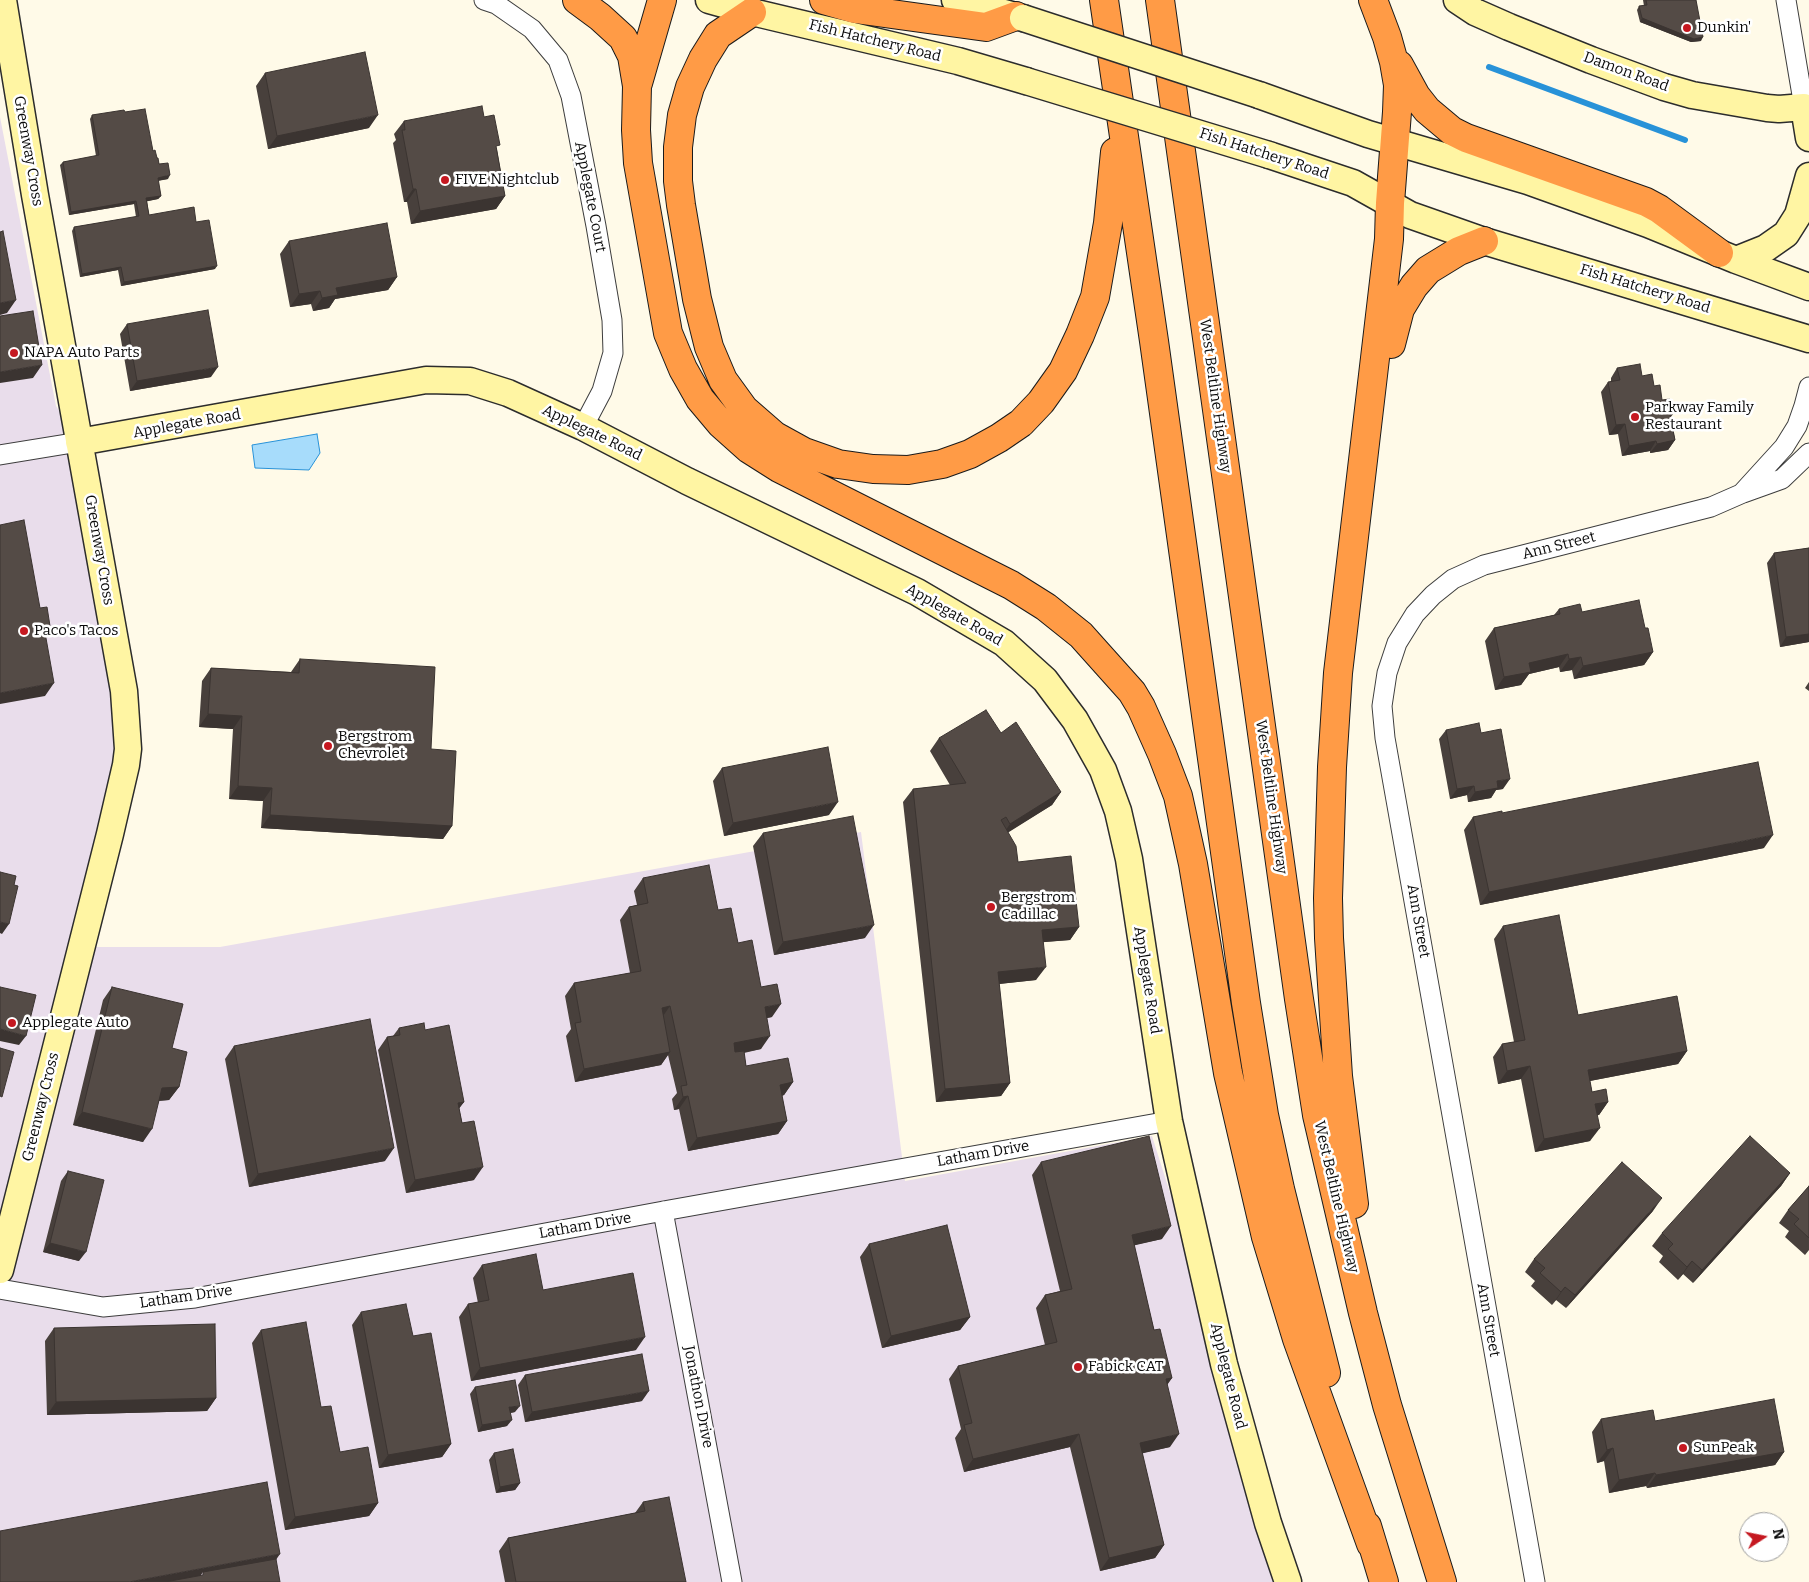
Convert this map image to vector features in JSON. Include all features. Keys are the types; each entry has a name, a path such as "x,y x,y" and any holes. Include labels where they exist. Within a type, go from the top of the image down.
{"highway":[{"path":"577,0 600,17 623,38 632,56 637,86 636,130 638,163 668,333 683,369 705,405 720,424 742,443 779,468 1011,585 1046,607 1081,636 1132,692 1141,708 1162,754 1178,796 1193,864 1228,1073 1266,1237 1297,1339 1384,1582"},
{"path":"637,86 662,0"},
{"path":"824,0 855,9 986,27 1019,17"},
{"path":"1104,0 1154,341 1244,994 1264,1115 1316,1337 1371,1544"},
{"name":"West Beltline Highway","path":"1160,0 1299,999 1318,1114 1363,1313 1387,1405 1442,1582"},
{"path":"1373,0 1398,64 1416,96 1433,116 1452,131 1466,138 1646,202 1660,209 1727,256"},
{"path":"752,12 718,35 703,59 690,87 682,115 678,147 678,180 697,299 708,347 723,380 744,409 775,436 804,452 838,464 873,469 908,470 942,464 970,454 999,438 1021,423 1041,402 1063,371 1080,335 1094,297 1108,223 1119,110"},
{"path":"1387,37 1398,85 1389,239 1338,673 1330,802 1328,898 1338,1076 1346,1148 1365,1284 1387,1405"},
{"path":"1355,530 1391,340 1400,309 1414,286 1428,270 1458,250 1484,241"}],"street":[{"name":"Greenway Cross","path":"0,1270 126,765 128,749 124,691 3,0"},
{"name":"Applegate Court","path":"484,0 496,4 532,28 558,60 571,96 612,320 613,353 602,390 583,427"},
{"name":"Fish Hatchery Road","path":"709,0 965,63 1269,155 1354,183 1410,215 1484,241 1809,339"},
{"path":"955,0 1019,17 1258,95 1368,134 1528,181 1648,224 1809,287"},
{"name":"Damon Road","path":"1457,0 1475,12 1509,27 1664,87 1692,95 1767,108 1804,107"},
{"path":"1786,0 1809,138"},
{"path":"1727,256 1766,248 1786,234 1798,216 1809,176"},
{"name":"Applegate Road","path":"79,442 426,380 470,381 508,393 583,427 687,481 917,592 1004,642 1045,680 1075,720 1099,761 1118,811 1129,859 1169,1122 1224,1364 1268,1524 1288,1582"},
{"name":"Ann Street","path":"1743,493 1784,447 1797,426 1809,387"},
{"path":"0,455 79,442"},
{"name":"Ann Street","path":"1535,1582 1385,738 1382,706 1387,673 1397,643 1415,614 1433,595 1453,579 1484,565 1711,508 1743,493 1782,479 1809,452"},
{"name":"Latham Drive","path":"0,1289 103,1307 195,1298 663,1211 1169,1122"},
{"name":"Jonathon Drive","path":"663,1211 732,1582"}],"shaded area":[{"path":"0,117 56,406 79,442 128,749 82,947 220,947 861,832 905,1181 1152,1136 1224,1364 1288,1582 0,1582"}],"water":[{"path":"317,434 320,453 309,470 255,468 252,445"}],"building":[{"path":"1646,0 1696,0 1703,37 1694,39 1642,18 1639,6 1647,5"},
{"path":"365,52 378,115 277,136 265,73"},
{"name":"FIVE Nightclub","path":"482,106 484,117 494,115 500,145 496,146 505,196 420,211 416,189 413,189 402,130 405,130 404,121"},
{"path":"145,109 153,151 155,150 159,164 168,163 170,175 158,178 161,196 146,198 149,215 194,207 196,222 209,220 217,266 124,282 121,267 82,274 74,227 139,216 136,201 71,212 63,162 99,155 92,115"},
{"path":"387,223 397,277 336,288 338,295 322,298 320,291 299,294 289,241"},
{"path":"3,231 16,300 0,303 0,232"},
{"path":"208,310 218,367 137,381 127,324"},
{"path":"33,311 42,365 0,372 0,316"},
{"name":"Parkway Family Restaurant","path":"1640,364 1642,376 1652,374 1654,386 1660,385 1662,400 1670,399 1673,414 1670,415 1675,440 1657,444 1656,441 1629,446 1625,424 1616,425 1608,382 1620,380 1617,368"},
{"path":"24,520 40,608 47,607 50,626 44,627 54,683 0,693 0,525"},
{"path":"1809,548 1809,634 1786,637 1774,553"},
{"path":"1639,600 1653,652 1583,666 1581,657 1569,659 1568,654 1529,663 1531,672 1504,677 1494,628 1560,614 1559,609 1580,604 1582,612"},
{"name":"Bergstrom Chevrolet","path":"300,659 435,667 431,749 456,751 452,826 270,815 272,788 238,786 242,716 208,714 211,668 299,673"},
{"name":"Bergstrom Cadillac","path":"986,710 1001,733 1016,722 1061,792 1010,824 1006,817 1001,820 1016,846 1018,862 1071,856 1079,927 1042,930 1046,967 998,972 1010,1083 945,1089 913,789 966,783 939,738"},
{"path":"1479,723 1481,733 1501,729 1510,779 1497,781 1498,788 1475,792 1474,786 1457,789 1446,730"},
{"path":"828,747 838,802 733,823 722,768"},
{"path":"1758,762 1773,835 1489,892 1473,817 1502,811 1502,813"},
{"path":"853,816 874,925 783,942 763,833"},
{"path":"709,865 718,910 731,908 738,943 752,940 761,987 777,984 781,1004 765,1007 770,1036 734,1043 735,1052 744,1051 746,1066 788,1058 793,1082 780,1085 787,1121 697,1138 688,1096 683,1097 681,1086 687,1085 670,1006 662,1008 670,1052 584,1069 575,1023 581,1022 574,983 641,971 629,907 648,903 643,878"},
{"path":"0,872 16,876 14,885 18,886 9,924 0,922"},
{"path":"1559,915 1578,1015 1677,996 1687,1051 1588,1070 1592,1092 1606,1089 1608,1102 1595,1104 1600,1128 1544,1139 1530,1066 1507,1071 1502,1044 1525,1040 1503,926"},
{"path":"0,987 36,995 26,1036 0,1029"},
{"path":"112,987 183,1004 172,1048 187,1052 179,1087 162,1088 152,1129 82,1112"},
{"path":"370,1019 394,1148 258,1174 234,1046"},
{"path":"424,1023 425,1030 449,1025 464,1102 458,1103 462,1123 474,1121 483,1167 415,1180 387,1037 400,1035 399,1028"},
{"path":"0,1048 14,1052 2,1097 0,1096"},
{"name":"Fabick CAT","path":"1149,1136 1171,1226 1132,1235 1154,1330 1160,1329 1172,1378 1166,1379 1179,1434 1140,1443 1164,1545 1109,1558 1079,1434 973,1459 964,1425 972,1423 958,1366 1057,1342 1045,1295 1072,1289 1041,1162"},
{"path":"1750,1136 1790,1173 1702,1270 1692,1261 1687,1267 1668,1249 1673,1244 1662,1233"},
{"path":"1622,1162 1662,1198 1575,1295 1565,1287 1561,1292 1540,1273 1545,1268 1534,1259"},
{"path":"68,1171 104,1180 86,1252 50,1243"},
{"path":"1809,1186 1809,1238 1794,1224 1799,1219 1788,1210"},
{"path":"947,1225 970,1317 891,1336 869,1244"},
{"path":"536,1254 543,1290 633,1273 645,1337 480,1368 468,1304 489,1300 482,1265"},
{"path":"406,1304 413,1336 431,1333 451,1444 388,1455 361,1312"},
{"path":"306,1322 321,1407 331,1406 340,1452 368,1447 378,1503 295,1517 261,1330"},
{"path":"215,1324 216,1398 56,1402 54,1328"},
{"path":"642,1354 649,1391 532,1412 525,1375"},
{"path":"515,1380 520,1406 509,1407 512,1420 482,1425 475,1387"},
{"name":"SunPeak","path":"1774,1399 1784,1452 1619,1480 1613,1448 1607,1450 1601,1419 1653,1410 1655,1421"},
{"path":"513,1449 520,1483 500,1487 494,1453"},
{"path":"267,1482 280,1554 129,1582 0,1582 0,1531"},
{"path":"669,1497 686,1582 516,1582 508,1538 645,1511 643,1502"},
{"path":"276,1559 280,1582 165,1582 203,1575 203,1572"}],"waterway":[{"path":"1489,67 1685,140"}],"place":[{"name":"Dunkin'","path":"1687,28"},
{"name":"FIVE Nightclub","path":"445,180"},
{"name":"NAPA Auto Parts","path":"14,353"},
{"name":"Parkway Family Restaurant","path":"1635,417"},
{"name":"Paco's Tacos","path":"24,631"},
{"name":"Bergstrom Chevrolet","path":"328,746"},
{"name":"Bergstrom Cadillac","path":"991,907"},
{"name":"Applegate Auto","path":"12,1023"},
{"name":"Fabick CAT","path":"1078,1367"},
{"name":"SunPeak","path":"1683,1448"}]}
